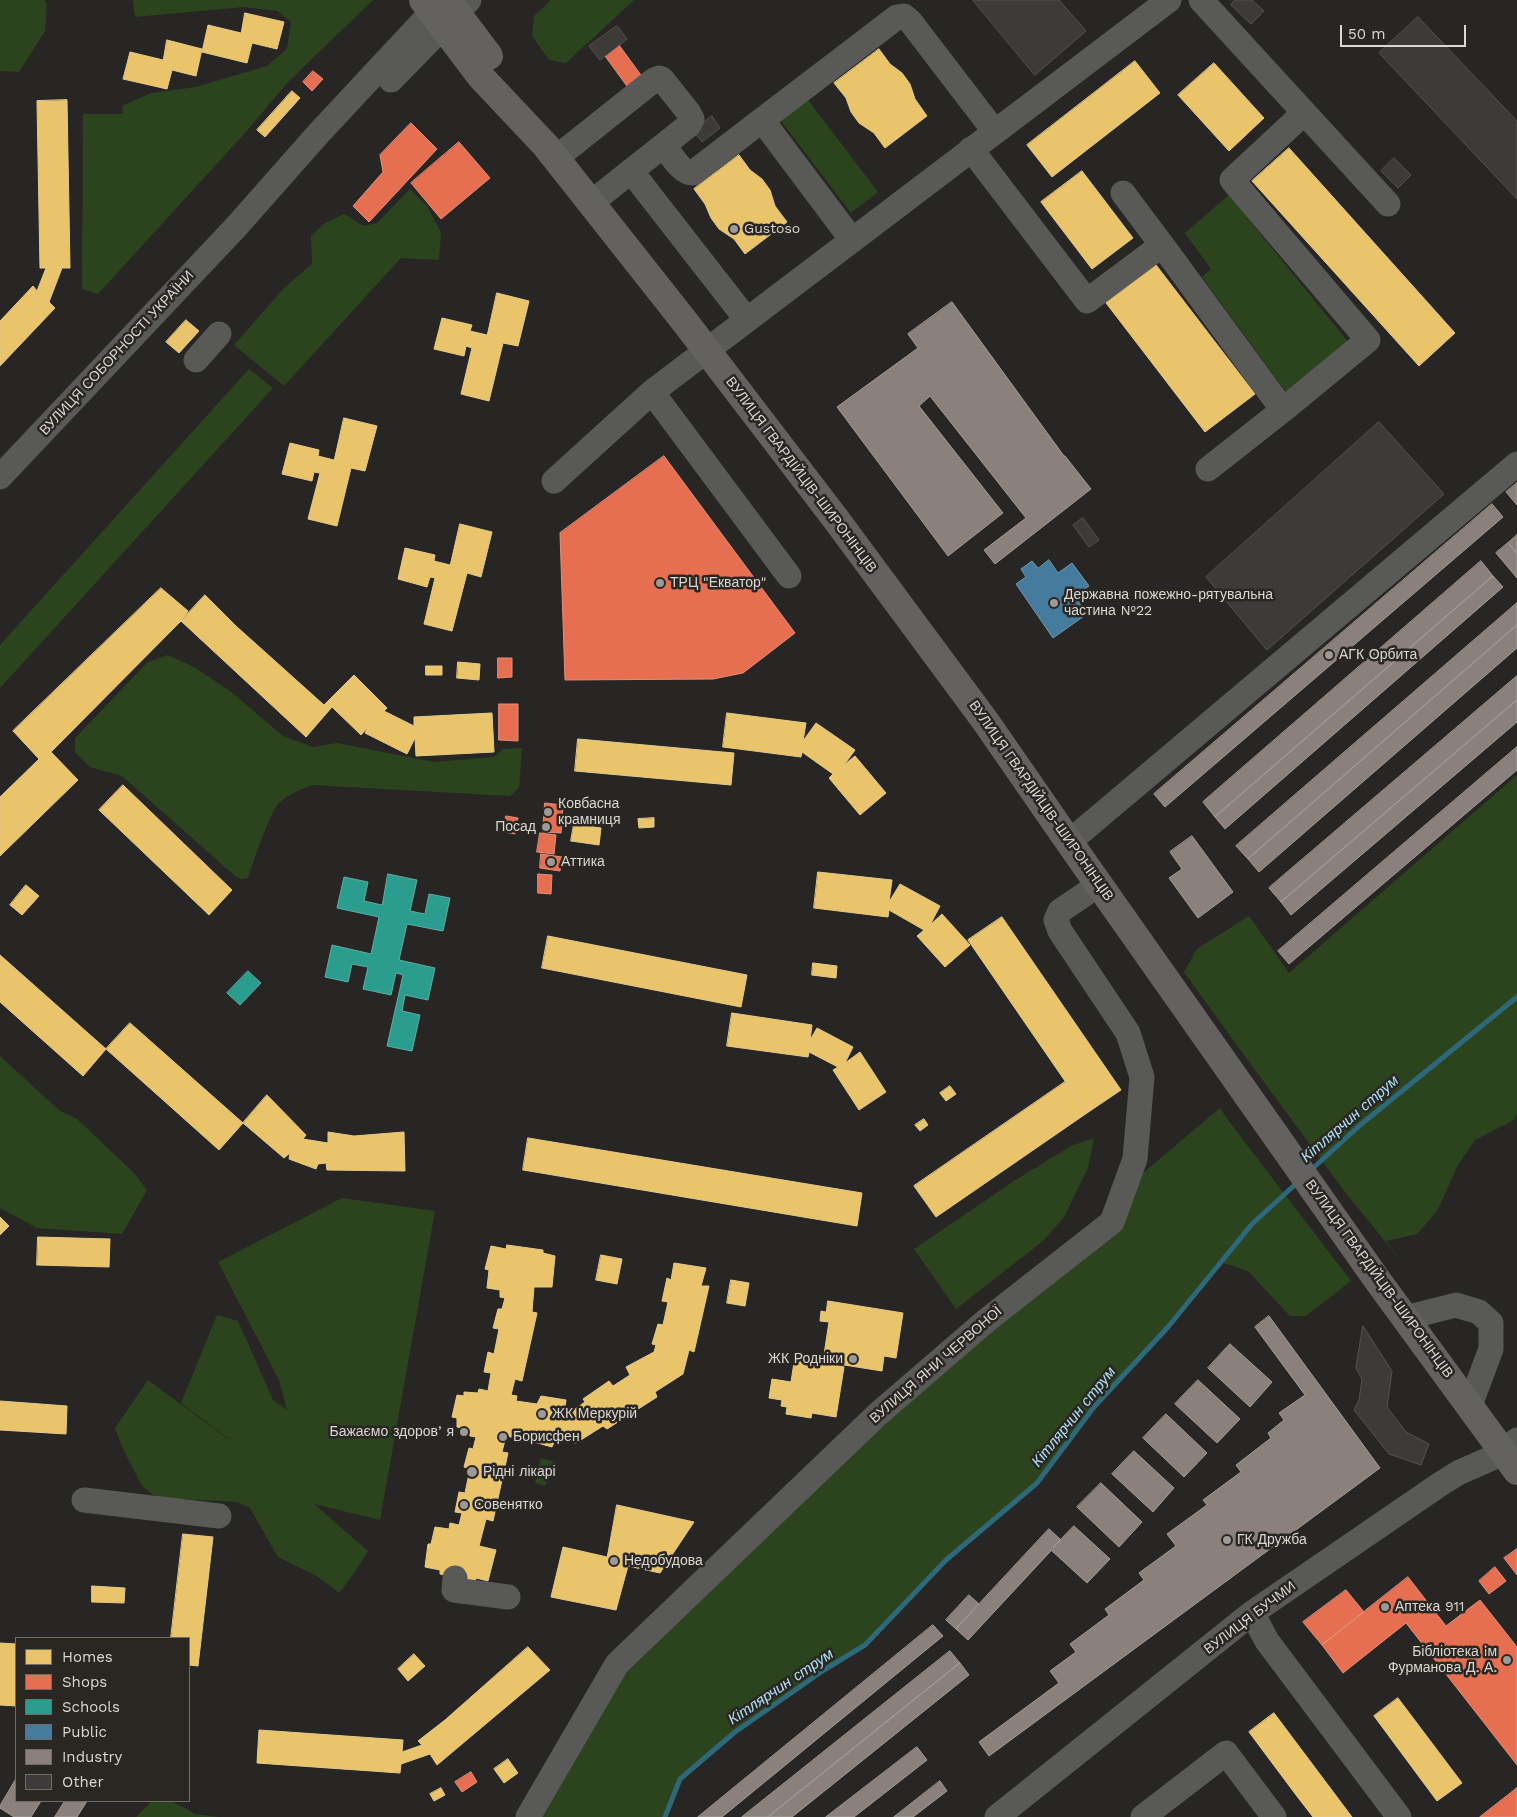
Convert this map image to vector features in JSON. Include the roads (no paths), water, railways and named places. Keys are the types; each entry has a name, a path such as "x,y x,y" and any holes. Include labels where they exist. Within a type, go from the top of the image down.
{"main road":[{"name":"ВУЛИЦЯ ГВАРДІЙЦІВ-ШИРОНІНЦІВ","path":"445,8 495,64 551,152 835,518 986,722 1378,1281 1470,1405 1512,1455"}],"street":[{"path":"554,481 652,392 1170,0"},
{"path":"1201,0 1388,204"},
{"name":"ВУЛИЦЯ СОБОРНОСТІ УКРАЇНИ","path":"0,478 235,228 319,133 445,8"},
{"path":"664,146 683,169 688,173 693,173 897,18 904,16 910,21 995,132"},
{"path":"551,152 659,78 668,86 692,119 689,125 590,203"},
{"path":"1208,469 1284,410 1368,340 1232,180 1304,113"},
{"path":"762,120 852,240"},
{"path":"972,149 1087,300 1162,245"},
{"path":"631,171 747,320"},
{"path":"1123,192 1284,410"},
{"path":"196,360 219,334"},
{"path":"652,392 788,576"},
{"path":"1069,842 1517,464"},
{"name":"ВУЛИЦЯ ЯНИ ЧЕРВОНОЇ","path":"528,1817 616,1664 878,1414 987,1320 1112,1222 1135,1159 1142,1077 1128,1033 1060,931 1056,920 1060,911 1100,884"},
{"path":"1405,1318 1456,1305 1478,1312 1491,1323 1491,1348 1470,1405"},
{"name":"ВУЛИЦЯ БУЧМИ","path":"997,1817 1252,1613 1458,1473 1512,1455"},
{"path":"84,1500 219,1516"},
{"path":"455,1578 454,1590 508,1597"},
{"path":"1252,1613 1267,1641 1399,1817"},
{"path":"1143,1817 1226,1752 1274,1817"}],"waterway":[{"name":"Кітлярчин струм","path":"1311,1170 1359,1126 1517,997"},
{"name":"Кітлярчин струм","path":"665,1817 680,1779 735,1732 824,1670 865,1645 946,1560 1037,1483 1094,1407 1168,1327 1252,1224 1299,1181"}],"place":[{"name":"Gustoso","path":"734,229"},
{"name":"ТРЦ \"Екватор\"","path":"660,583"},
{"name":"Державна пожежно-рятувальна частина №22","path":"1054,603"},
{"name":"АГК Орбита","path":"1329,655"},
{"name":"Ковбасна крамниця","path":"548,812"},
{"name":"Посад","path":"546,827"},
{"name":"Аттика","path":"551,862"},
{"name":"ЖК Родніки","path":"853,1359"},
{"name":"ЖК Меркурій","path":"542,1414"},
{"name":"Бажаємо здоровʼя","path":"464,1432"},
{"name":"Борисфен","path":"503,1437"},
{"name":"Рідні лікарі","path":"472,1472"},
{"name":"Совенятко","path":"464,1505"},
{"name":"ГК Дружба","path":"1227,1540"},
{"name":"Недобудова","path":"614,1561"},
{"name":"Аптека 911","path":"1385,1607"},
{"name":"Бібліотека iм Фурманова Д. А.","path":"1507,1660"}]}
